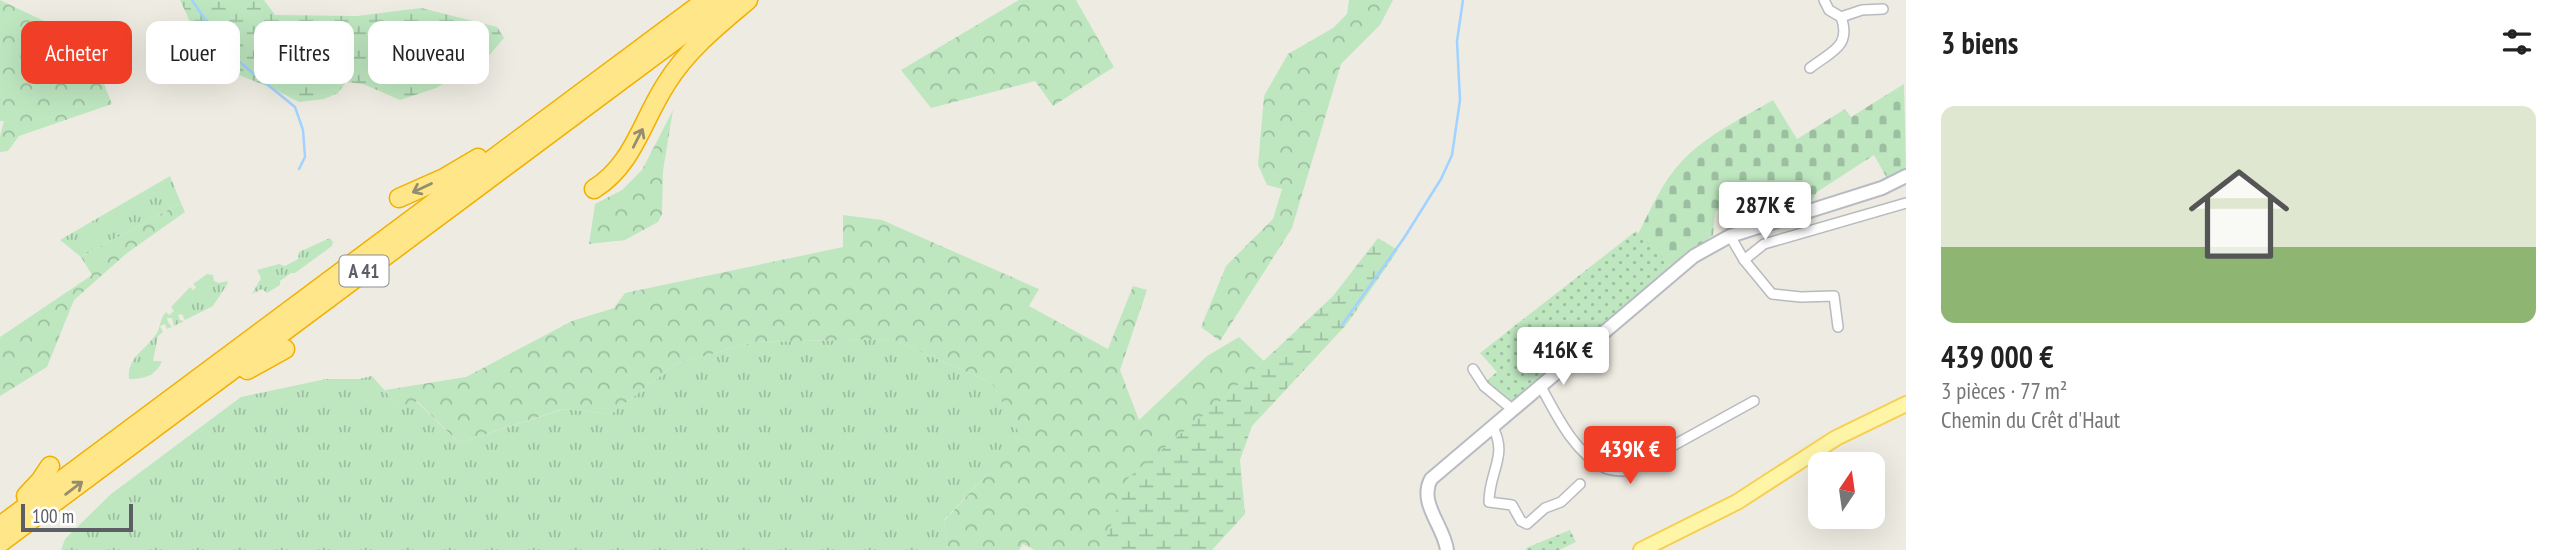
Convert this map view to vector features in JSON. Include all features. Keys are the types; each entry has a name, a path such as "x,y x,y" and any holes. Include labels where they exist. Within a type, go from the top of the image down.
{"highway":[{"name":"A 41","path":"0,526 706,0"},
{"name":"A 41","path":"0,543 729,0"},
{"path":"594,189 621,167 665,86 685,56 748,0"},
{"path":"399,198 465,166 666,30"},
{"path":"121,453 285,349"},
{"path":"0,518 32,490 50,466"}],"main road":[{"path":"1641,550 1737,502 1826,444 1857,420 1906,396"},
{"path":"1826,444 1906,404"}],"street":[{"path":"1810,68 1838,47 1843,40 1845,28 1841,17 1829,10 1824,0"},
{"path":"1841,17 1862,10 1883,9"},
{"path":"1447,550 1445,538 1427,497 1428,484 1436,473 1694,256 1730,236 1882,188 1906,176"},
{"path":"1744,260 1764,244 1906,203"},
{"path":"1730,236 1744,260 1765,288 1774,295 1834,296 1838,327"},
{"path":"1473,369 1484,386 1512,409"},
{"path":"1540,385 1557,416 1586,455 1607,470 1627,471 1754,401"},
{"path":"1493,426 1501,449 1489,486 1489,502 1512,505 1521,521 1527,524 1545,508 1562,502 1580,484"}],"green space":[{"path":"0,0 44,21 21,21 21,84 104,84 112,104 19,136 8,151 0,152 4,121 0,121"},
{"path":"180,0 264,0 275,15 357,16 421,8 473,21 368,21 368,84 443,84 400,100 363,84 354,83 354,21 254,21 254,81 240,75 240,21 190,21"},
{"path":"1019,0 1076,0 1114,67 1053,106 1035,81 931,108 901,70"},
{"path":"1349,0 1393,0 1380,25 1341,64 1292,228 1220,341 1201,327 1226,266 1273,219 1282,189 1267,185 1258,165 1264,96 1288,54 1333,28 1347,14"},
{"path":"489,25 497,27 504,38 489,55"},
{"path":"262,84 345,84 338,93 324,99 299,102"},
{"path":"1904,84 1906,169 1888,180 1874,155 1817,192 1809,204 1792,209 1723,207 1715,212 1713,235 1671,267 1638,234 1663,186 1683,160 1715,134 1773,100 1797,139 1845,109 1851,117"},
{"path":"673,110 663,171 662,214 658,222 625,240 589,244 595,204 622,190 642,170"},
{"path":"170,176 181,203 81,257 60,240"},
{"path":"181,203 185,212 127,253 74,300 47,367 0,396 0,337 92,275 81,257"},
{"path":"843,215 882,220 1039,289 1029,306 1108,349 1133,286 1147,290 1120,370 1139,420 1207,356 1239,337 1264,361 1226,396 1147,550 1035,550 1023,544 1019,550 948,550 944,521 1021,437 992,383 892,339 754,342 676,364 611,414 563,409 459,443 417,401 401,410 385,390 466,377 572,321 614,308 625,293 843,247"},
{"path":"1636,231 1671,267 1597,331 1589,330 1576,339 1579,347 1512,403 1485,382 1497,372 1480,353"},
{"path":"330,238 332,246 280,281 280,285 267,293 262,289 252,294 261,278 257,270 279,264 285,266 298,259 299,252"},
{"path":"1378,238 1398,250 1347,324 1252,426 1240,460 1245,514 1212,550 1102,550 1128,478 1226,396 1333,296"},
{"path":"207,274 213,275 214,281 228,283 213,306 185,320 182,314 178,315 180,320 184,321 174,326 172,318 167,318 172,327 167,329 165,324 160,326 163,332 158,336 153,361 162,361 160,366 149,376 129,379 133,360 156,334 166,312 169,315 174,311 171,307 190,287 193,290 196,287 193,284"},
{"path":"892,339 992,383 1022,437 944,520 948,550 61,550 65,539 111,494 241,397 326,379 359,379 372,376 401,409 416,401 459,443 564,409 611,414 676,364 754,342"},
{"path":"1570,530 1576,542 1559,550 1526,550 1526,548"}],"waterway":[{"path":"192,0 226,51 295,107 303,130 305,157 299,169"},
{"path":"1342,325 1404,238 1441,179 1452,155 1460,100 1457,41 1463,0"}]}
